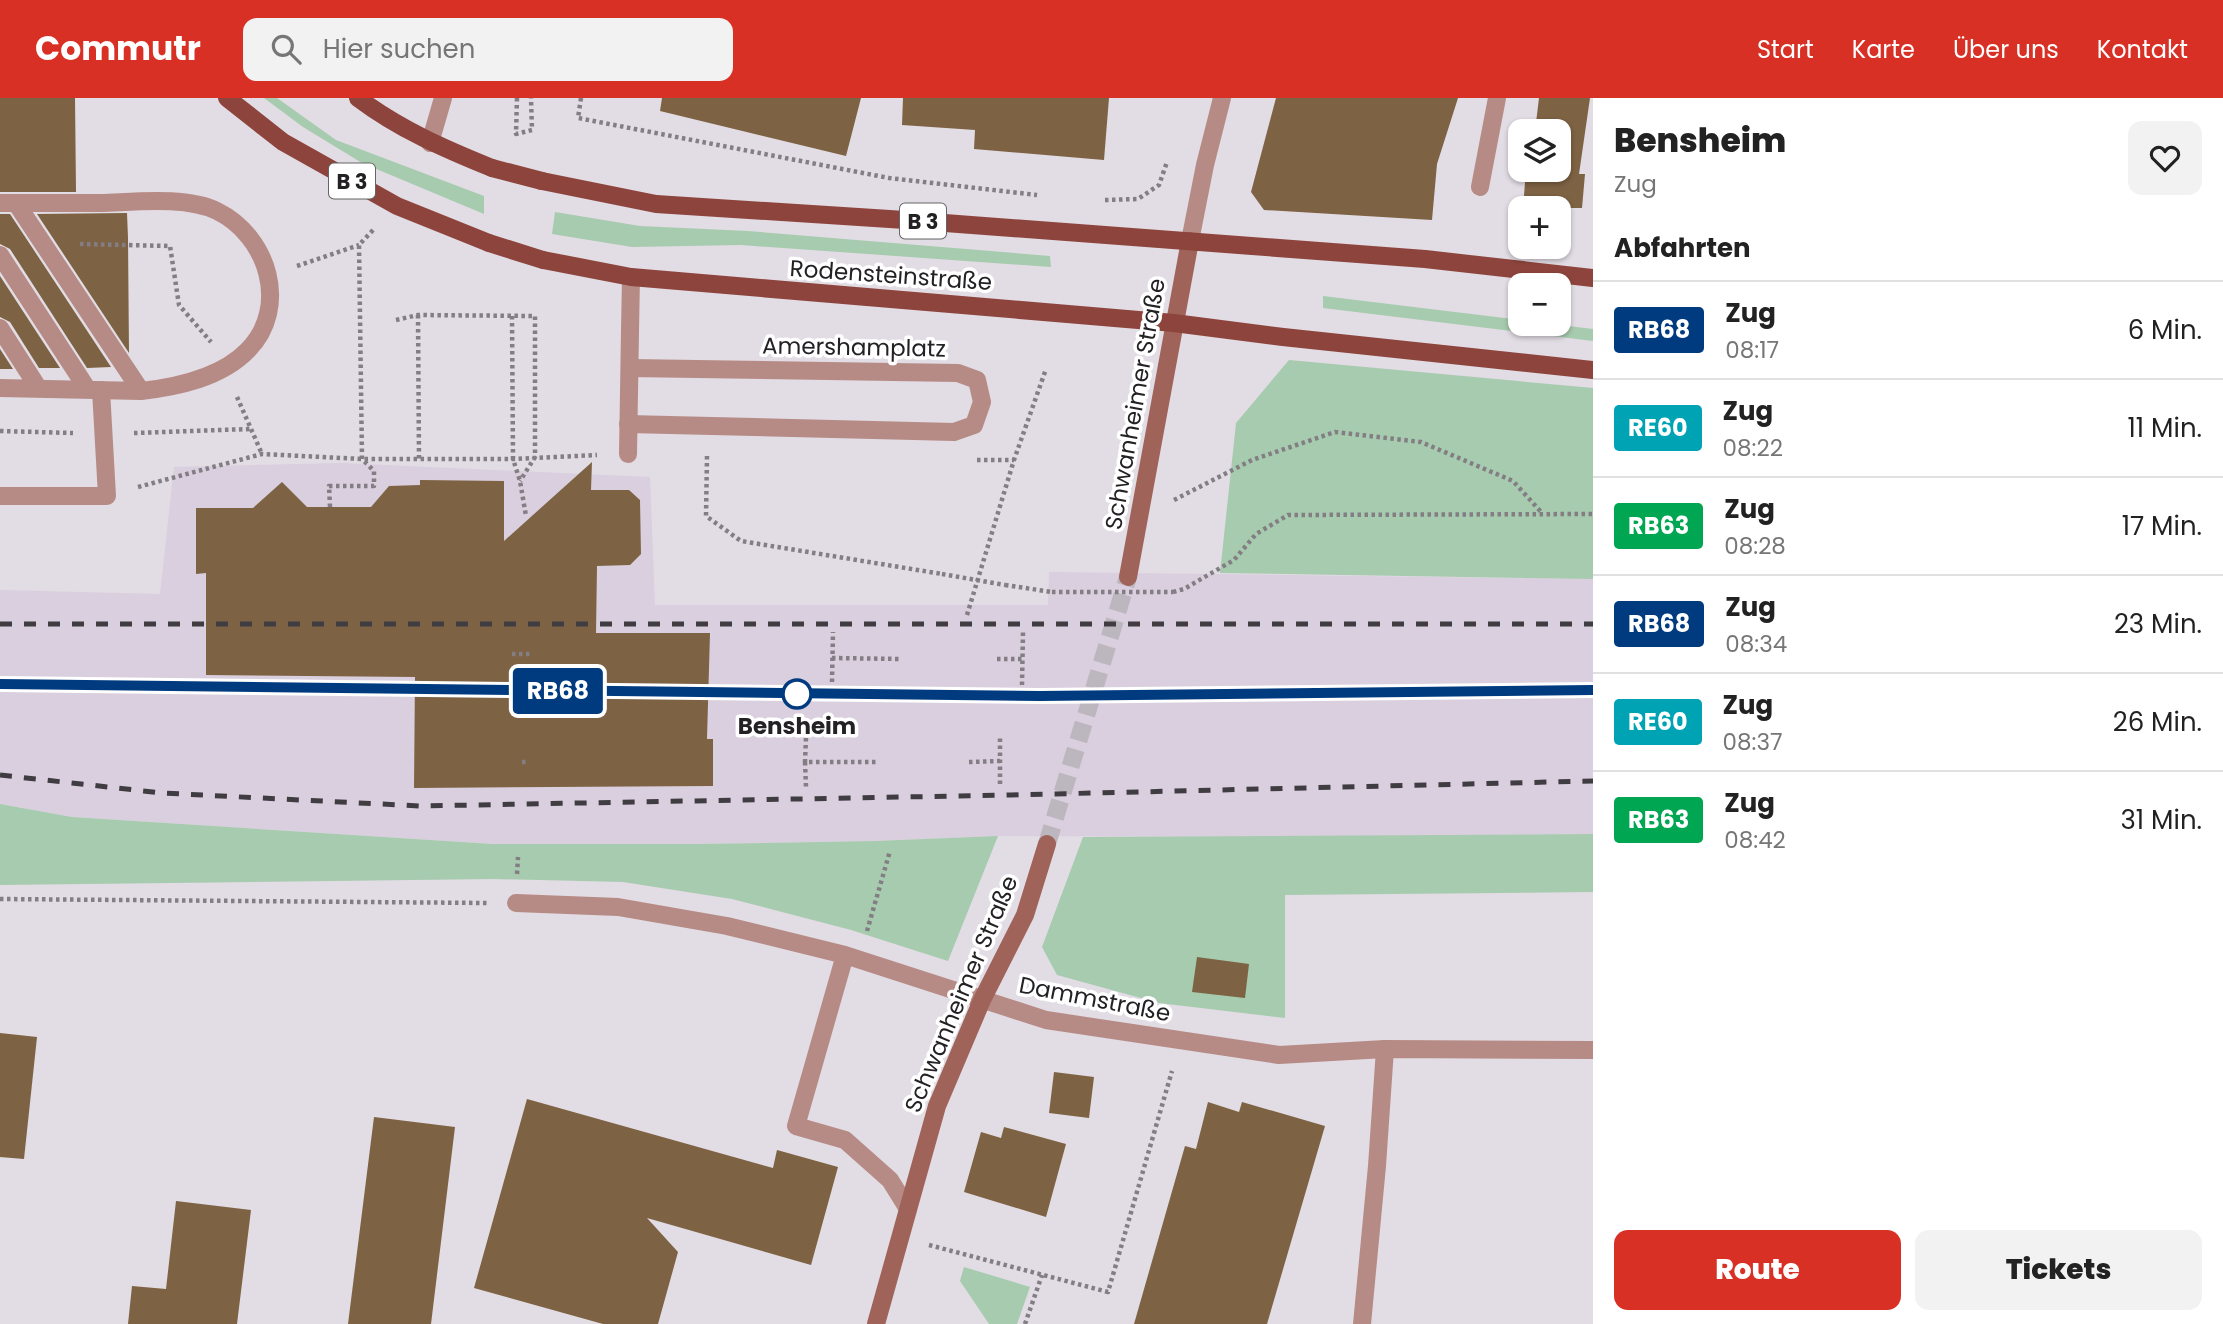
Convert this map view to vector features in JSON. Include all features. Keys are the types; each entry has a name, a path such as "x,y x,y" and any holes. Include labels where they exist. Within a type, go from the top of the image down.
{"main road":[{"name":"Rodensteinstraße","path":"227,98 284,142 397,206 489,243 543,260 631,277 1174,323 1593,370"},
{"name":"B 3","path":"358,98 378,113 430,143 492,168 656,204 1424,258 1593,278"},
{"name":"Schwanheimer Straße","path":"1128,577 1190,240"},
{"name":"Schwanheimer Straße","path":"876,1324 937,1106 982,1000 1025,915 1047,844"}],"street":[{"path":"430,143 443,98"},
{"path":"1190,240 1222,98"},
{"path":"1480,187 1497,98"},
{"path":"0,388 141,391 195,381 224,367 248,351 261,333 269,304 270,276 262,258 250,238 233,221 217,211 196,204 155,202 8,203"},
{"path":"8,203 42,243 141,391"},
{"path":"0,255 95,390 107,496 0,496"},
{"path":"628,454 631,277"},
{"path":"0,328 39,389"},
{"name":"Amershamplatz","path":"628,424 954,432 974,425 982,402 976,380 958,373 630,368"},
{"name":"Dammstraße","path":"516,903 618,907 727,926 852,957 1046,1020 1279,1055 1385,1049 1593,1050"},
{"path":"852,957 796,1126 845,1140 890,1180 908,1209"},
{"path":"1362,1324 1385,1049"}],"path":[{"path":"517,98 516,134 532,130 531,98"},
{"path":"581,98 578,118 889,178 1048,196"},
{"path":"1101,201 1139,199 1159,186 1167,162"},
{"path":"270,276 359,244 397,206"},
{"path":"42,243 170,246 179,304 209,339 262,454"},
{"path":"330,507 330,486 374,486 374,471 362,459 359,244"},
{"path":"418,315 419,459"},
{"path":"396,320 418,315 535,316 536,457 520,481"},
{"path":"512,316 513,458 526,516"},
{"path":"967,615 1014,460 1046,369"},
{"path":"1139,519 1252,460 1335,432 1421,442 1513,481 1542,513"},
{"path":"107,496 262,454 419,459 628,454"},
{"path":"707,455 706,516 741,541 1052,592 1173,592 1184,589 1234,560 1256,534 1289,515 1593,514"},
{"path":"832,682 833,632"},
{"path":"1022,685 1023,632"},
{"path":"513,654 532,654"},
{"path":"832,658 901,659"},
{"path":"997,659 1022,659"},
{"path":"806,738 806,787"},
{"path":"1000,738 1000,784"},
{"path":"969,762 1000,761"},
{"path":"522,762 528,762"},
{"path":"805,762 876,762"},
{"path":"852,957 890,851"},
{"path":"0,899 516,903"},
{"path":"899,1237 1108,1292 1181,1040"},
{"path":"1025,1324 1042,1275"}],"shaded area":[{"path":"341,463 650,477 655,605 1048,605 1049,572 1593,579 1593,834 998,836 698,844 493,844 72,817 0,804 0,590 160,594 174,467"}],"green space":[{"path":"264,98 277,98 336,140 484,196 484,214 362,163 303,127"},
{"path":"555,212 640,226 748,231 1050,256 1051,267 741,245 632,247 552,234"},
{"path":"1323,296 1508,318 1508,331 1323,308"},
{"path":"1571,326 1593,329 1593,341 1552,336 1571,336"},
{"path":"1289,360 1593,388 1593,579 1220,573 1236,423"},
{"path":"0,804 72,817 493,844 698,844 998,836 948,961 851,930 732,899 623,882 492,879 0,885"},
{"path":"1593,834 1593,892 1285,895 1285,1018 1159,1003 1057,975 1042,947 1083,837"},
{"path":"964,1267 1030,1287 1017,1324 989,1324 960,1281"}],"building":[{"path":"0,98 75,98 76,192 0,192"},
{"path":"662,98 861,98 846,156 660,111"},
{"path":"903,98 1109,98 1104,160 974,149 975,130 902,125"},
{"path":"1276,98 1458,98 1437,164 1432,220 1264,210 1251,192"},
{"path":"1539,98 1590,98 1579,174 1585,174 1582,208 1571,208 1571,196 1524,196 1525,182 1571,182 1571,119 1536,119"},
{"path":"127,213 128,238 129,353 37,214"},
{"path":"0,214 10,214 111,367 87,368 10,249 0,244"},
{"path":"0,276 60,368 39,368 10,322 0,317"},
{"path":"0,349 13,369 0,369"},
{"path":"592,462 591,490 629,490 640,500 641,554 630,565 597,566 596,633 710,633 707,739 713,739 713,786 414,788 415,677 206,675 206,573 196,574 196,508 253,508 282,482 307,507 371,507 389,486 420,485 420,480 504,481 504,541"},
{"path":"1197,957 1249,964 1245,998 1192,992"},
{"path":"0,1033 37,1037 24,1159 0,1157"},
{"path":"1054,1072 1094,1077 1089,1118 1049,1113"},
{"path":"527,1099 773,1168 777,1150 838,1167 811,1265 647,1218 678,1252 658,1324 603,1324 474,1288"},
{"path":"1208,1102 1239,1112 1242,1102 1325,1126 1267,1324 1134,1324 1185,1146 1196,1149"},
{"path":"374,1117 455,1127 431,1324 348,1324"},
{"path":"1004,1127 1066,1144 1046,1217 964,1192 981,1132 1001,1138"},
{"path":"176,1201 251,1210 237,1324 128,1324 132,1286 166,1289"}],"tunnel":[{"path":"1047,844 1128,577"}],"railway":[{"path":"0,624 1593,624"},
{"path":"0,684 1040,696 1593,690"},
{"path":"0,775 162,793 420,806 1593,781"}],"train":[{"name":"RB68","path":"0,684 1129,697 1593,690"}],"place":[{"name":"Bensheim","path":"797,694"}]}
